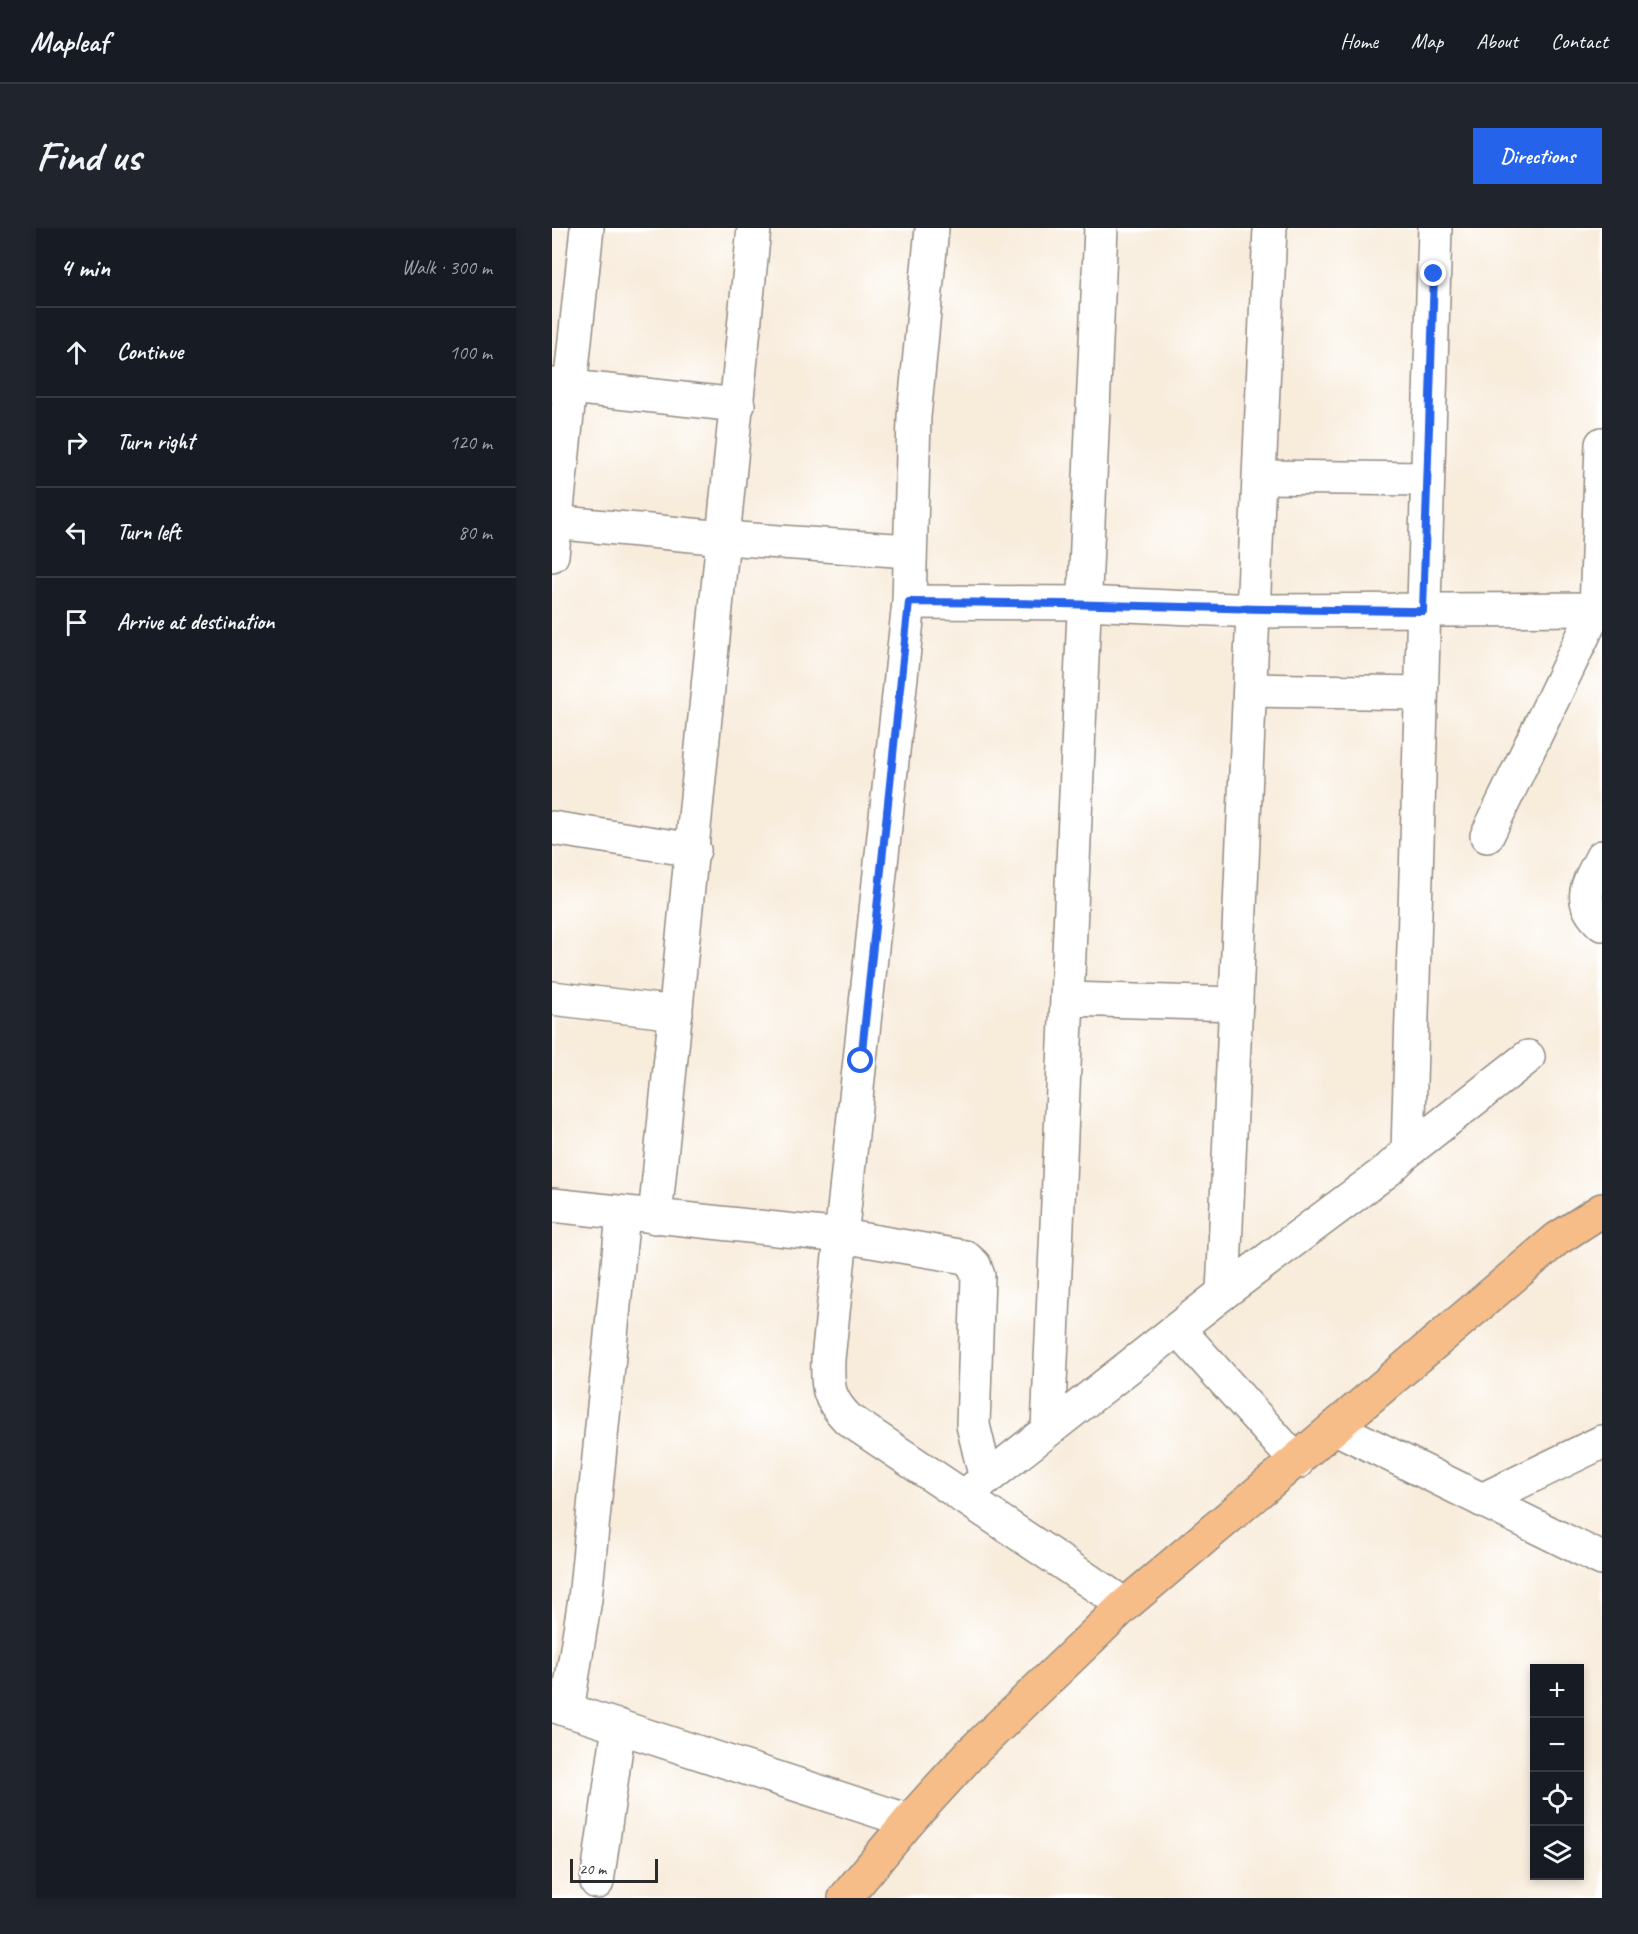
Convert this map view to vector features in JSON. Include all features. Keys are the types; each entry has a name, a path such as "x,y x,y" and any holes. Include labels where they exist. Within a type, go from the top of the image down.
{"main road":[{"path":"845,1898 909,1821 970,1754 1125,1605 1297,1462 1557,1239 1602,1210"}],"street":[{"path":"552,555 561,386 587,228"},
{"path":"656,1217 754,228"},
{"path":"932,228 915,417 909,602 827,1388 838,1409 848,1419 975,1488 1125,1605"},
{"path":"1048,1429 1101,228"},
{"path":"1223,1293 1255,611 1270,228"},
{"path":"1408,1151 1435,228"},
{"path":"561,386 738,405"},
{"path":"1487,836 1599,609 1602,444"},
{"path":"1260,477 1427,479"},
{"path":"554,522 724,538 909,550"},
{"path":"909,602 1084,603 1255,611 1599,609"},
{"path":"1251,690 1420,693"},
{"path":"552,828 694,849"},
{"path":"1602,856 1586,888 1586,902 1592,915 1602,924"},
{"path":"552,998 676,1013"},
{"path":"1068,999 1236,1004"},
{"path":"975,1488 1223,1293 1388,1170 1408,1151 1528,1057"},
{"path":"552,1205 842,1236 966,1257 974,1265 978,1276 973,1425 975,1488"},
{"path":"623,1214 585,1599 559,1708 909,1821"},
{"path":"1178,1329 1297,1462"},
{"path":"1336,1428 1602,1559"},
{"path":"1482,1500 1602,1442"},
{"path":"597,1882 620,1726"}],"route":[{"path":"861,1061 909,602 1084,603 1255,611 1423,611 1434,274"}]}
